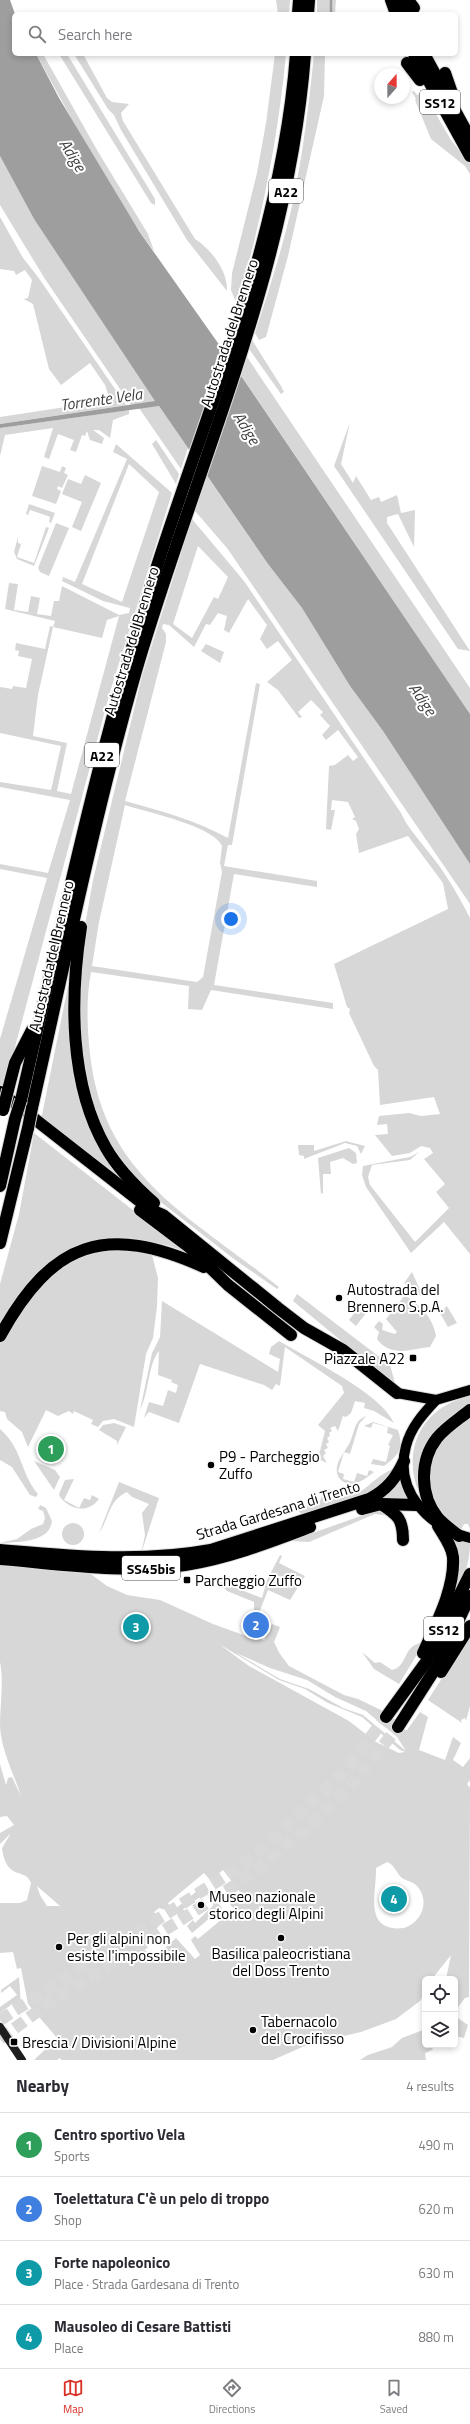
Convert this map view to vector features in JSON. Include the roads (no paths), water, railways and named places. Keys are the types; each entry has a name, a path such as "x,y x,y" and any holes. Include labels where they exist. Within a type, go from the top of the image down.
{"highway":[{"path":"298,12 299,0"},
{"path":"308,12 309,0"},
{"path":"391,0 395,12"},
{"path":"400,0 409,7"},
{"name":"Autostrada del Brennero","path":"0,1186 103,749 177,501 259,259 273,205 290,111 296,56"},
{"name":"Autostrada del Brennero","path":"0,1243 28,1128 94,839 136,671 250,324 282,209 292,159 305,56"},
{"name":"SS12","path":"425,56 469,148"},
{"path":"411,59 416,74 453,137 469,148"},
{"path":"446,73 450,91 470,127"},
{"path":"94,839 94,866 82,923 75,974 76,1044 83,1086 96,1127 106,1148 128,1178 155,1203 163,1215"},
{"path":"41,1012 15,1063 4,1091 1,1110 189,1247 210,1269 291,1335"},
{"path":"4,1091 151,1210 163,1215 227,1266 260,1284 331,1343 397,1393"},
{"path":"0,1336 13,1313 42,1277 61,1261 87,1249 110,1244 135,1244 167,1251 210,1269"},
{"path":"465,1537 446,1526 432,1509 425,1488 425,1470 429,1454 438,1438 470,1410"},
{"name":"Strada Gardesana di Trento","path":"0,1559 129,1569 185,1565 256,1547 296,1528 379,1494 397,1477 404,1461"},
{"path":"380,1504 397,1515 403,1525 403,1540"},
{"name":"Strada Gardesana di Trento","path":"0,1550 107,1558 157,1558 212,1550 380,1504 417,1505"},
{"path":"414,1680 418,1664 443,1607 452,1573 451,1551 438,1526"},
{"name":"SS12","path":"386,1717 414,1680 439,1638 470,1574"},
{"name":"SS12","path":"398,1727 424,1687 470,1596"},
{"path":"424,1687 437,1677 470,1626"}],"main road":[{"path":"397,1393 436,1400 470,1390"},
{"path":"436,1400 413,1429 406,1446 404,1461 409,1489 417,1505 438,1526 465,1537"}],"street":[{"path":"0,2027 22,2060"}],"water":[{"name":"Adige","path":"0,0 10,0 14,12 12,12 12,56 37,56 59,98 139,231 244,380 470,714 470,864 383,731 350,686 302,608 268,564 159,406 0,428 0,424 155,401 34,219 0,156"}],"waterway":[{"path":"331,0 331,12"}],"tunnel":[{"path":"0,2020 238,1868 267,1845 344,1772 386,1717"},
{"path":"0,2039 45,2006 245,1879 299,1835 354,1782 398,1727"}],"place":[{"name":"Autostrada del Brennero S.p.A.","path":"339,1298"},
{"name":"Piazzale A22","path":"413,1358"},
{"name":"Centro sportivo Vela","path":"51,1449"},
{"name":"P9 - Parcheggio Zuffo","path":"211,1465"},
{"name":"Parcheggio Zuffo","path":"187,1580"},
{"name":"Toelettatura C'è un pelo di troppo","path":"256,1625"},
{"name":"Forte napoleonico","path":"136,1627"},
{"name":"Mausoleo di Cesare Battisti","path":"394,1899"},
{"name":"Museo nazionale storico degli Alpini","path":"201,1905"},
{"name":"Basilica paleocristiana del Doss Trento","path":"281,1938"},
{"name":"Per gli alpini non esiste l'impossibile","path":"59,1947"},
{"name":"Tabernacolo del Crocifisso","path":"253,2030"},
{"name":"Brescia / Divisioni Alpine","path":"14,2042"}],"water label":[{"name":"Torrente Vela","path":"101,399"}]}
